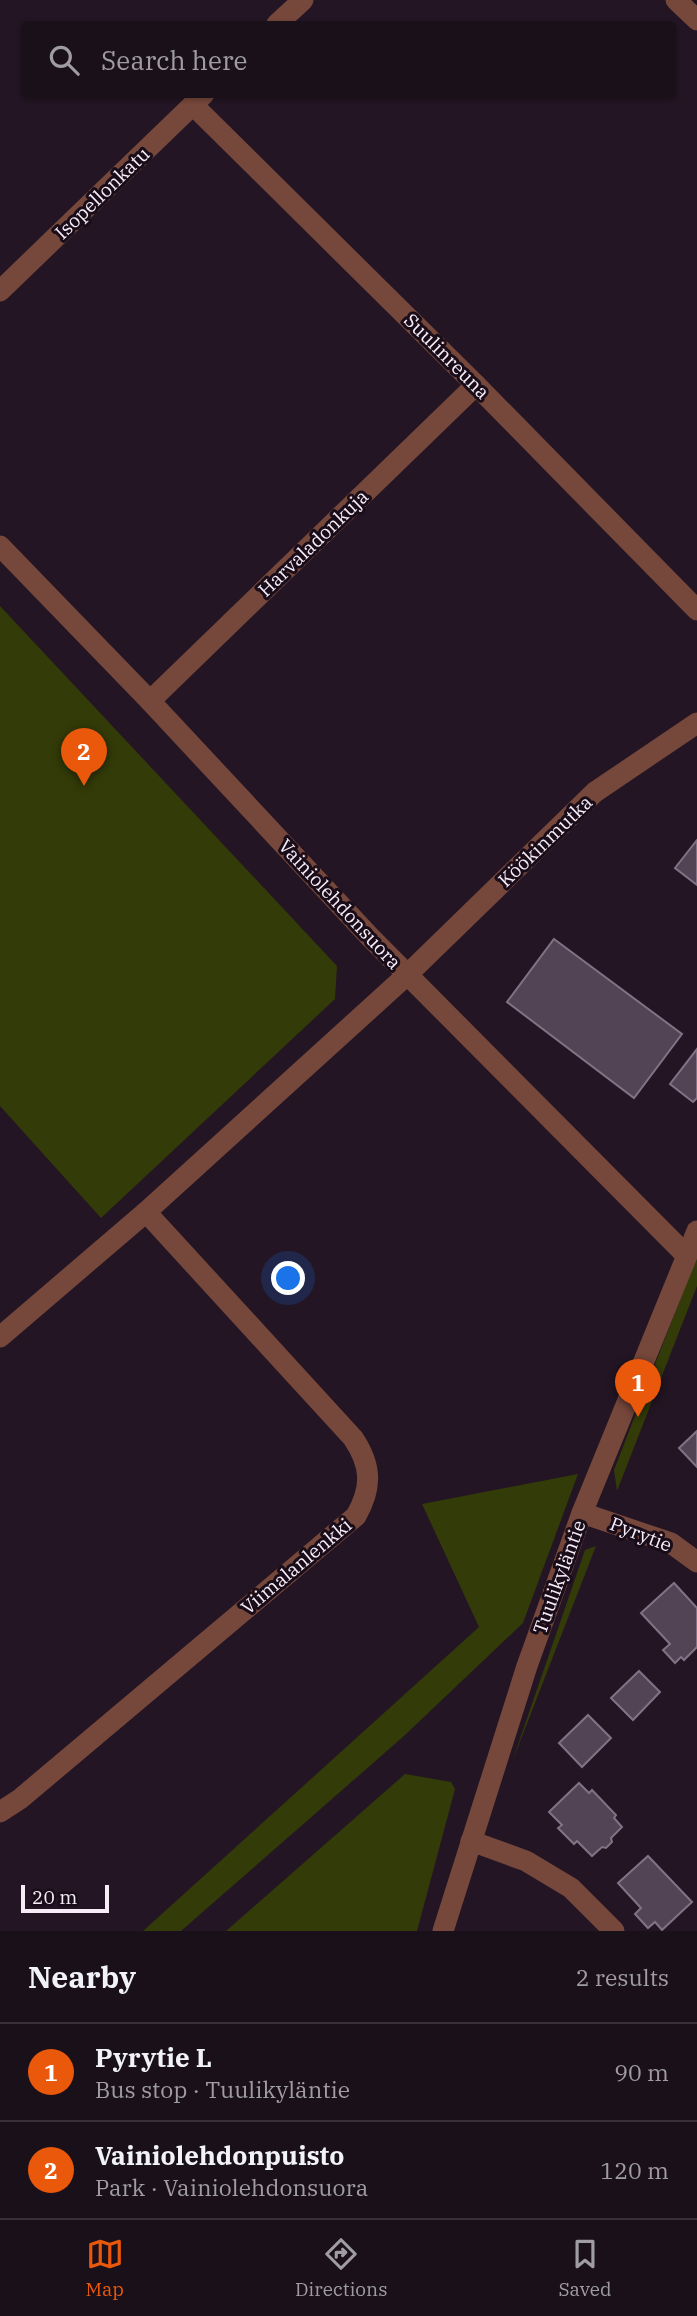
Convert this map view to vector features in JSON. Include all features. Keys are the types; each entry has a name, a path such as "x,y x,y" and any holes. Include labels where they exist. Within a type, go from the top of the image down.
{"street":[{"path":"280,21 303,0"},
{"path":"676,0 697,20"},
{"name":"Isopellonkatu","path":"0,291 198,100"},
{"name":"Suulinreuna","path":"198,100 697,610"},
{"name":"Harvaladonkuja","path":"150,701 476,385"},
{"name":"Vainiolehdonsuora","path":"0,547 150,701 407,975 686,1255"},
{"name":"Köökinmutka","path":"407,975 595,792 697,723"},
{"path":"0,1337 146,1212 407,975"},
{"name":"Viimalanlenkki","path":"0,1812 20,1799 356,1517 366,1499 368,1474 365,1455 354,1438 146,1212"},
{"name":"Tuulikyläntie","path":"443,1931 527,1666 582,1513 697,1231"},
{"name":"Pyrytie","path":"582,1513 671,1543 697,1562"},
{"path":"471,1842 526,1861 571,1888 614,1931"}],"green space":[{"path":"0,606 337,966 335,999 101,1218 0,1106"},
{"path":"697,1256 697,1286 617,1491 614,1470"},
{"path":"578,1474 523,1623 404,1736 181,1931 143,1931 479,1627 422,1504"},
{"path":"596,1546 512,1762 585,1550"},
{"path":"405,1774 451,1782 455,1789 417,1931 226,1931"}],"building":[{"path":"697,840 697,885 675,868"},
{"path":"554,939 682,1034 634,1098 507,1002"},
{"path":"697,1049 697,1098 693,1102 670,1084"},
{"path":"697,1431 697,1467 679,1448"},
{"path":"674,1583 697,1608 697,1647 684,1660 681,1657 675,1663 663,1650 670,1644 641,1613"},
{"path":"639,1671 660,1692 633,1720 611,1698"},
{"path":"588,1715 611,1738 582,1767 559,1743"},
{"path":"579,1783 589,1793 592,1790 616,1815 614,1818 622,1827 606,1848 602,1847 592,1856 577,1841 574,1844 558,1828 562,1825 549,1812"},
{"path":"648,1856 692,1902 662,1930 655,1922 648,1928 635,1914 641,1908 618,1883"}],"place":[{"name":"Vainiolehdonpuisto","path":"84,786"},
{"name":"Pyrytie L","path":"638,1417"}]}
